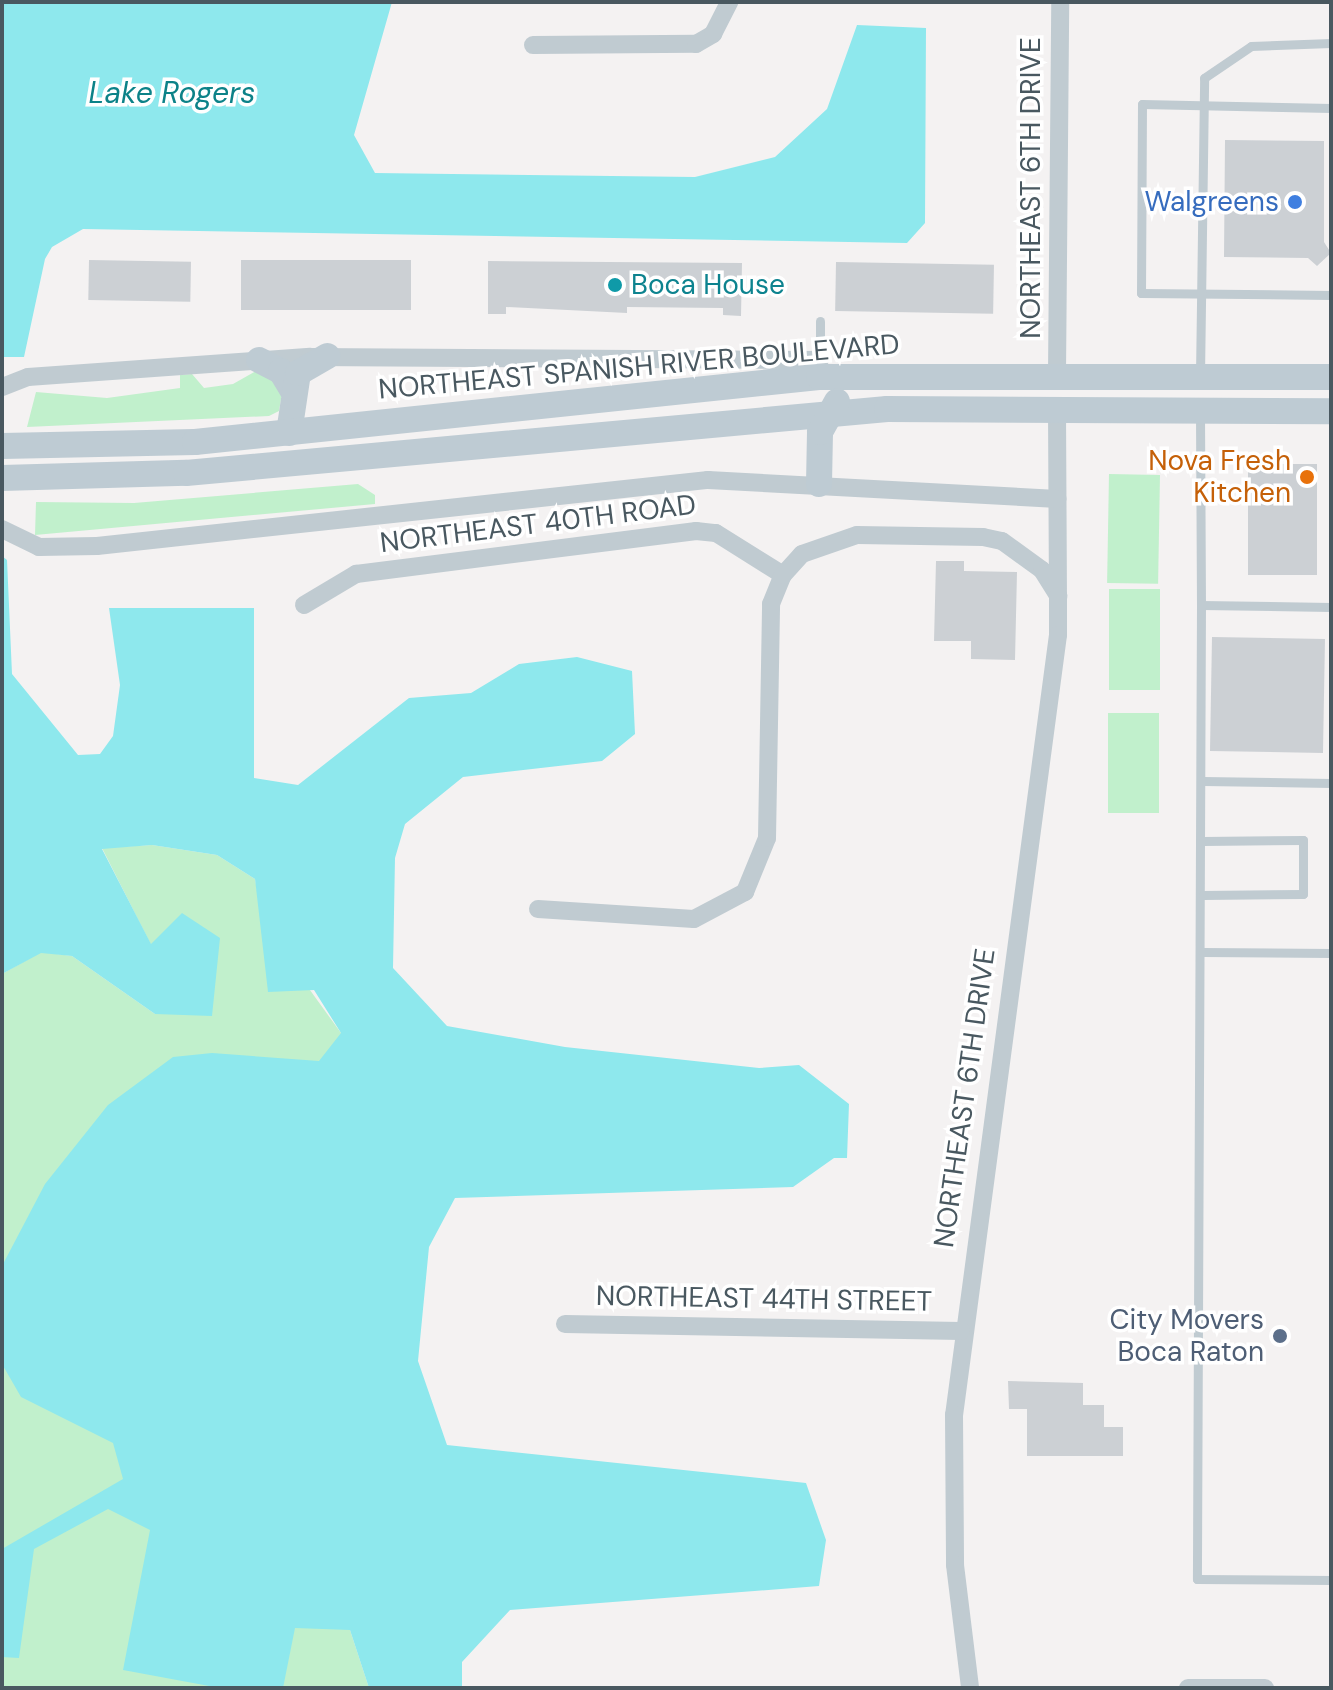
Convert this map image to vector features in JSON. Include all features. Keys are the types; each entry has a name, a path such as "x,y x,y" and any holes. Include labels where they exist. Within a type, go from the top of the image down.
{"main road":[{"path":"289,433 292,389 302,369 328,356"},
{"path":"259,360 281,371 292,389"},
{"name":"NORTHEAST SPANISH RIVER BOULEVARD","path":"14,446 157,444 289,433 820,368 951,374 1331,377"},
{"path":"661,428 794,399 820,368"},
{"path":"819,484 826,413 851,392 951,374"},
{"path":"13,478 186,473 826,413 1331,411"}],"street":[{"name":"NORTHEAST 6TH DRIVE","path":"1057,374 1060,2"},
{"path":"533,45 696,44 727,9"},
{"name":"NORTHEAST SPANISH RIVER BOULEVARD","path":"2,387 28,377 328,356 820,368"},
{"name":"NORTHEAST 6TH DRIVE","path":"970,1688 952,1490 961,1331 1058,635 1057,410"},
{"path":"2,529 29,546 74,548 642,484 819,484 934,497 1057,499"},
{"name":"NORTHEAST 40TH ROAD","path":"304,605 356,574 696,531 716,533 783,575"},
{"path":"538,909 694,919 745,892 767,838 769,622 783,575 802,554 837,538 1002,541 1042,570 1058,596"},
{"name":"NORTHEAST 44TH STREET","path":"565,1324 961,1331"},
{"path":"1188,1688 1265,1688"}],"lane":[{"path":"1200,376 1202,106 1209,69 1251,46 1331,43"},
{"path":"1331,108 1142,104 1141,293 1331,295"},
{"path":"820,321 820,368"},
{"path":"1200,410 1203,952 1197,1579 1331,1580"},
{"path":"1201,605 1331,607"},
{"path":"1203,781 1331,783"},
{"path":"1203,841 1303,840 1303,894 1203,895"},
{"path":"1203,952 1331,953"}],"green space":[{"path":"256,371 271,377 282,393 279,411 269,416 27,427 36,392 107,398 180,388 180,375 192,374 204,388 233,384"},
{"path":"1109,474 1160,475 1158,584 1107,583"},
{"path":"358,484 375,495 375,504 35,535 36,502 134,503"},
{"path":"1109,589 1160,589 1160,690 1109,690"},
{"path":"1108,713 1159,713 1159,813 1108,813"},
{"path":"152,845 217,855 255,879 263,925 341,1033 350,1630 369,1688 2,1688 2,974 41,952 72,956 155,1014 151,945 102,848"}],"water":[{"name":"Lake Rogers","path":"2,2 392,2 354,135 375,173 695,177 775,157 827,109 857,25 926,28 925,223 907,243 83,229 52,247 45,259 24,357 2,357"},
{"path":"2,556 7,560 12,674 78,755 100,754 113,736 120,685 109,608 254,608 254,778 298,785 409,698 471,693 519,664 577,657 632,671 635,734 602,761 463,777 405,824 395,858 393,968 447,1026 565,1047 759,1068 799,1065 849,1104 847,1158 834,1158 793,1187 455,1198 429,1247 418,1361 447,1445 806,1483 826,1540 819,1586 510,1610 462,1662 462,1688 369,1688 350,1630 295,1628 283,1688 220,1688 123,1670 150,1530 108,1509 34,1549 19,1658 2,1657 2,1549 123,1479 113,1443 21,1397 2,1364 2,1266 45,1184 108,1105 173,1057 212,1053 319,1061 341,1033 314,990 268,992 255,879 217,855 152,845 102,849 151,944 182,913 220,938 212,1016 155,1014 72,956 41,953 2,974"}],"building":[{"path":"1225,140 1324,141 1324,242 1331,253 1317,266 1308,258 1224,257"},
{"path":"89,260 191,262 190,302 88,300"},
{"path":"241,260 411,260 411,310 241,310"},
{"name":"Boca House","path":"488,261 742,263 741,316 723,315 723,308 627,307 627,313 506,307 506,314 488,314"},
{"path":"836,262 994,265 993,314 835,311"},
{"path":"1248,464 1317,464 1317,575 1248,575"},
{"path":"936,561 964,561 964,571 1017,572 1015,660 971,659 971,641 934,641"},
{"path":"1212,637 1325,639 1323,753 1210,751"},
{"path":"1008,1381 1083,1383 1083,1405 1104,1405 1104,1427 1123,1427 1123,1456 1027,1456 1027,1409 1009,1409"}],"place":[{"name":"Walgreens","path":"1295,202"},
{"name":"Boca House","path":"615,285"},
{"name":"Nova Fresh Kitchen","path":"1307,477"},
{"name":"City Movers Boca Raton","path":"1280,1336"}]}
